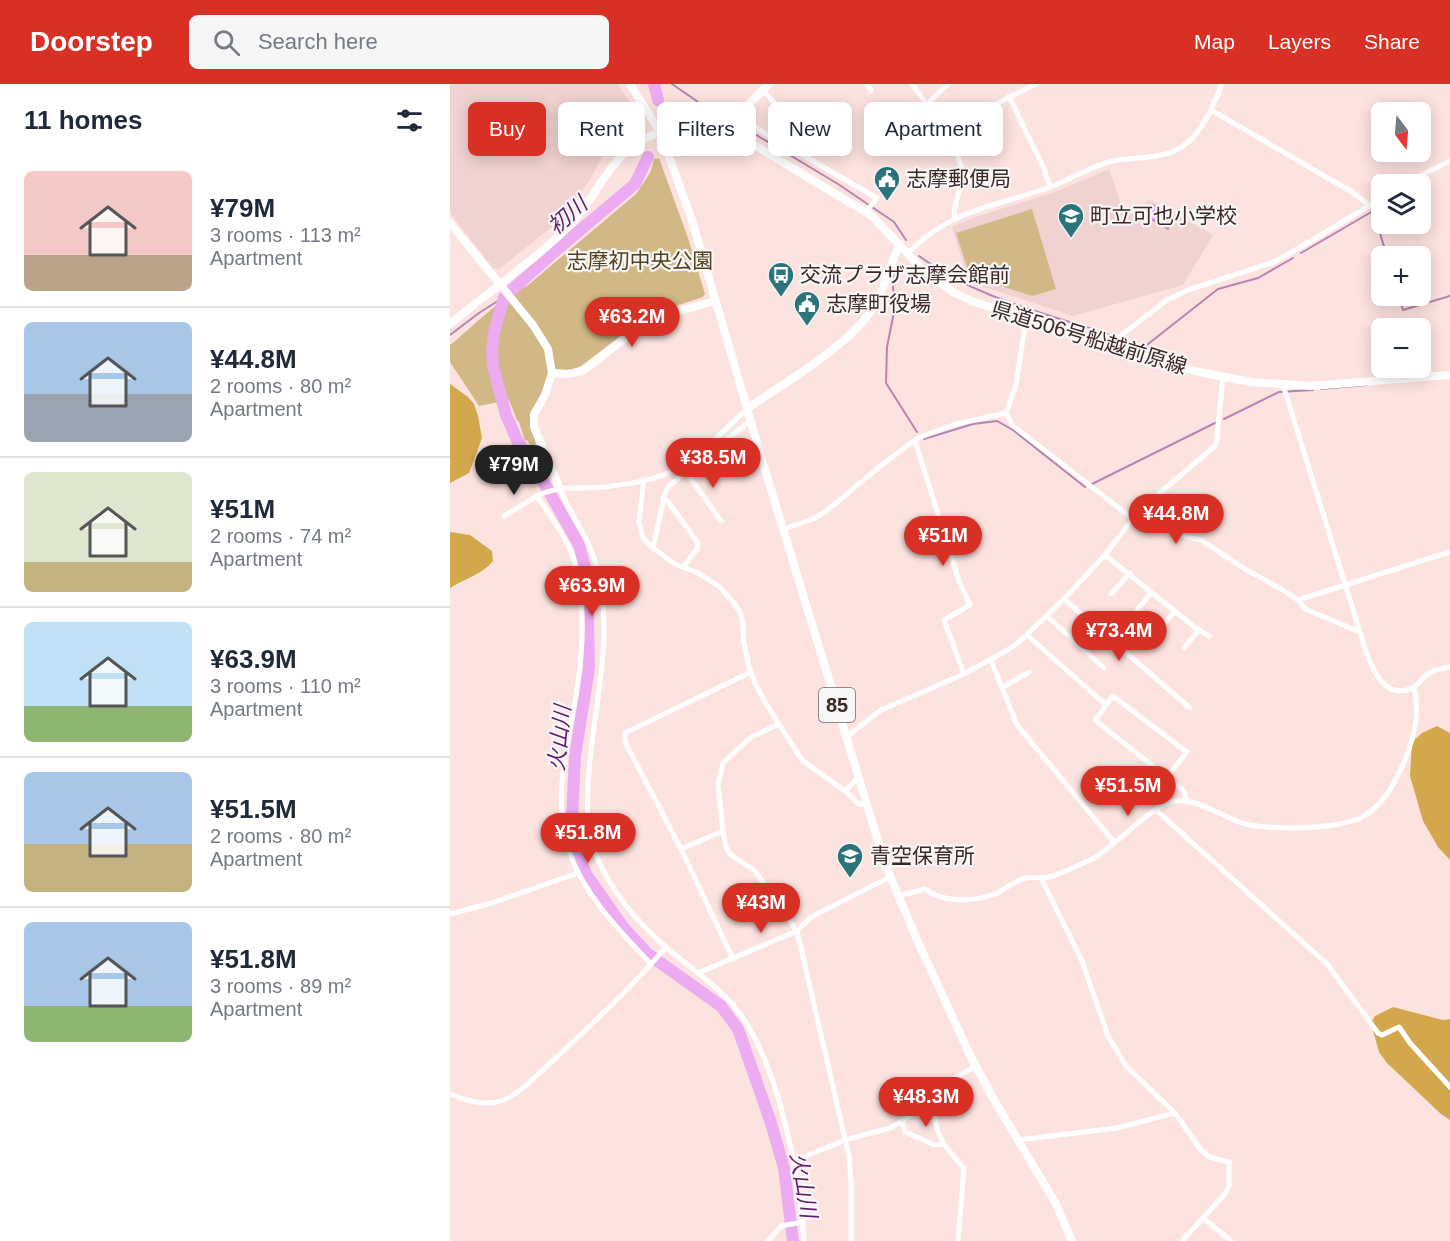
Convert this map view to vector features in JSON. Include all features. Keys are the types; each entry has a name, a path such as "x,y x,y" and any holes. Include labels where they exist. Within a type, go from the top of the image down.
{"main road":[{"path":"630,84 657,127"},
{"path":"753,102 769,84"},
{"path":"450,324 574,221 588,205 618,158 644,137 657,133"},
{"name":"県道506号船越前原線","path":"756,148 866,212 926,273 953,292 974,302 1165,363 1223,377 1283,385 1311,386 1450,375"},
{"name":"85","path":"669,156 692,220 747,410 890,877 976,1066 1055,1202 1072,1241"},
{"path":"450,223 541,336 548,349 552,373 545,395 534,414 534,427 558,489"},
{"path":"747,410 841,344 858,326 880,296 900,244"},
{"path":"552,373 579,372 639,327 668,314 715,301"}],"street":[{"path":"912,84 926,102"},
{"path":"929,102 948,84"},
{"path":"997,102 1036,84"},
{"path":"908,253 933,231 977,209 1050,187 1113,161 1166,153 1179,148 1198,131 1211,110 1222,84"},
{"path":"762,90 774,102"},
{"path":"1008,96 1044,169 1050,187"},
{"path":"1116,347 1119,337 1167,300 1188,290 1274,262 1369,205 1352,192 1211,110"},
{"path":"756,128 877,198 866,212"},
{"path":"955,219 953,208 962,177 956,156"},
{"path":"1423,174 1450,160"},
{"path":"1026,319 1016,385 1006,413 1012,425 1129,516 1201,540 1298,600 1305,609 1360,632"},
{"path":"846,737 881,710 964,674 1006,651 1047,616 1105,555 1134,517 1216,445 1223,377"},
{"path":"1283,385 1360,632 1380,683 1399,692 1414,687 1435,670 1450,667"},
{"path":"504,516 538,495 558,489 606,487 644,480 672,471 690,459 747,410"},
{"path":"784,529 813,519 825,512 927,434 956,424 1006,413"},
{"path":"653,548 663,498 669,486 746,424 751,423"},
{"path":"915,441 959,581 970,605 944,620 964,674"},
{"path":"686,472 721,521"},
{"path":"644,480 639,521 644,538 653,548 675,564 698,573 720,587 740,612 745,652 751,672 765,702 802,760 845,790 860,806 866,804"},
{"path":"558,489 595,559 603,614 602,670 588,791 588,821 592,843 604,871 624,903 666,947 731,1003 755,1038 771,1079 794,1161 804,1241"},
{"path":"538,495 568,546 576,565 579,587 580,666 565,758 561,805 566,840 578,873 617,928 652,964"},
{"path":"663,498 667,500 698,543 698,549 683,567"},
{"path":"1298,600 1450,552"},
{"path":"1105,555 1209,636"},
{"path":"1112,594 1130,573"},
{"path":"1137,610 1152,592"},
{"path":"1064,599 1190,708"},
{"path":"1160,629 1175,611"},
{"path":"1047,616 1104,668"},
{"path":"1184,648 1199,630"},
{"path":"1027,635 1106,705"},
{"path":"991,660 1017,725 1114,842"},
{"path":"733,959 681,849 625,742 625,733 751,672"},
{"path":"1002,688 1029,672"},
{"path":"898,896 925,889 951,900 982,898 995,894 1021,879 1049,877 1093,858 1162,806 1187,802 1201,805 1243,824 1274,828 1316,827 1360,818 1367,815 1388,795 1410,748 1414,732 1416,698 1414,687"},
{"path":"1167,777 1187,752 1113,696 1095,720 1184,791 1187,802"},
{"path":"779,724 751,737 723,763 718,784 723,831 730,854 755,871 798,931 849,1156 851,1241"},
{"path":"845,790 859,777"},
{"path":"1156,810 1327,964 1378,1033 1382,1035 1399,1027 1410,1043 1450,1087"},
{"path":"681,849 723,831"},
{"path":"450,914 492,903 578,873"},
{"path":"698,973 798,931 811,917 890,877"},
{"path":"1041,878 1082,961 1105,1029 1126,1066 1175,1113 1201,1150 1209,1157 1228,1162 1229,1186 1225,1194 1182,1241"},
{"path":"450,1094 477,1103 506,1099 541,1072 652,964 666,947"},
{"path":"794,1161 845,1140 890,1128 931,1103 938,1087 976,1066"},
{"path":"931,1103 938,1132 944,1144 964,1169 958,1241"},
{"path":"1018,1140 1117,1128 1175,1113"},
{"path":"902,1121 905,1132 935,1145 944,1144"},
{"path":"1203,1218 1231,1241"},
{"path":"768,1241 781,1226 800,1222"}],"shaded area":[{"path":"450,84 618,84 630,102 558,102 558,156 603,156 588,183 558,222 499,269 493,268 450,213"},
{"path":"1109,169 1124,213 1134,214 1148,199 1213,235 1183,285 1073,316 969,282 952,227 972,218 1055,192"},
{"path":"1153,205 1174,218 1168,229 1146,216"},
{"path":"450,384 474,404 482,438 469,473 450,483"},
{"path":"450,532 470,535 492,551 493,561 479,573 450,588"},
{"path":"1437,726 1450,733 1450,860 1438,847 1423,821 1410,776 1412,742 1422,733"},
{"path":"1393,1007 1443,1020 1450,1019 1450,1120 1387,1063 1379,1052 1371,1023 1375,1016"}],"green space":[{"name":"志摩初中央公園","path":"659,158 688,238 705,294 703,297 648,315 581,366 548,379 531,424 536,444 531,446 527,440 525,441 509,400 479,406 450,362 450,345 507,297 527,286 636,194 650,173 654,159"},
{"path":"1032,209 1056,289 1032,296 970,276 956,233"}],"waterway":[{"name":"初川","path":"654,84 658,100"},
{"path":"672,84 701,104 838,184 894,222 906,240"},
{"name":"火山川","path":"648,157 635,184 504,297 494,333 493,366 506,415 517,440 579,545 587,574 589,668 575,756 572,819 575,845 586,874 623,927 648,954 721,1006 738,1029 784,1168 793,1241"},
{"path":"1301,253 1373,211 1384,246"},
{"path":"919,256 941,271 987,294 1111,335"},
{"path":"1124,342 1143,348 1218,289 1258,278 1293,258"},
{"path":"896,265 893,283 894,312 887,347 886,383 917,432"},
{"path":"1431,302 1450,296"},
{"path":"450,335 504,297"},
{"path":"1402,306 1403,310 1416,306"},
{"path":"1321,389 1367,385"},
{"path":"1224,419 1279,392 1313,390"},
{"path":"924,439 973,424 997,421 1013,430 1085,487"},
{"path":"1092,484 1215,423"}],"place":[{"name":"志摩郵便局","path":"887,202"},
{"name":"町立可也小学校","path":"1071,239"},
{"name":"交流プラザ志摩会館前","path":"781,298"},
{"name":"志摩町役場","path":"807,327"},
{"name":"青空保育所","path":"850,879"}]}
